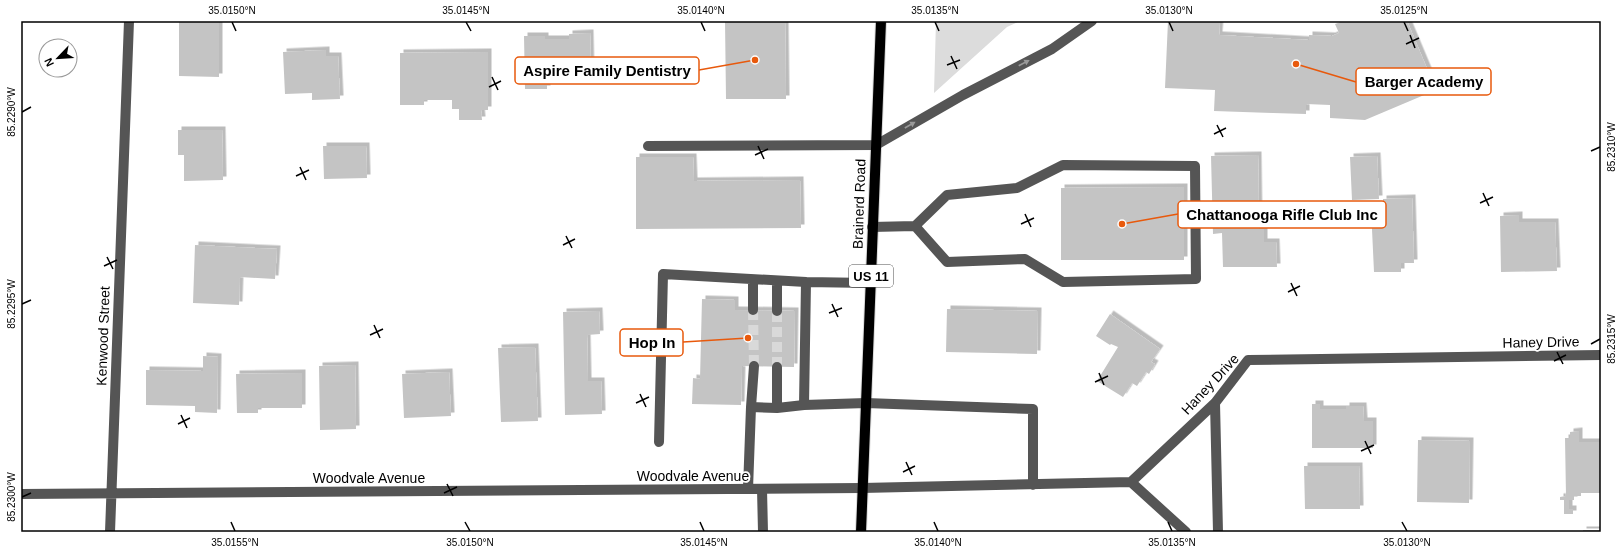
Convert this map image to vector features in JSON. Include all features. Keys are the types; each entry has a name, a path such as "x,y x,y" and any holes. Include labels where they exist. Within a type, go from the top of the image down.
{"main road":[{"name":"Brainerd Road","path":"861,532 881,21"}],"street":[{"name":"Kenwood Street","path":"110,532 129,21"},
{"path":"648,146 876,145 963,95 1052,49 1092,21"},
{"path":"872,227 915,226 947,195 1017,188 1063,165 1195,166 1196,278 1063,282 1025,259 947,262 915,226"},
{"path":"659,442 663,274 777,281 870,282"},
{"path":"753,280 753,310"},
{"path":"777,281 777,311"},
{"path":"804,405 806,282"},
{"name":"Haney Drive","path":"1131,482 1215,403 1248,360 1601,355"},
{"path":"748,489 754,366"},
{"path":"777,367 777,408"},
{"path":"751,407 777,408 804,405 866,403 1033,409 1033,485"},
{"path":"1215,403 1218,532"},
{"path":"862,488 1131,482 1186,532"},
{"name":"Woodvale Avenue","path":"21,494 862,488"},
{"path":"762,489 763,532"}],"shaded area":[{"path":"936,21 1020,21 1007,27 934,93"}],"building":[{"path":"179,21 219,22 219,77 179,76"},
{"path":"725,21 785,21 786,99 726,99"},
{"path":"1168,21 1220,21 1219,35 1309,40 1309,35 1332,36 1339,33 1335,24 1344,21 1407,21 1436,90 1365,120 1330,118 1330,105 1306,104 1306,114 1214,111 1215,90 1165,88"},
{"path":"590,33 591,80 547,81 547,89 525,89 524,36 545,36 545,39 569,39 569,34"},
{"path":"326,50 326,56 338,56 340,99 312,100 312,93 285,94 283,52"},
{"path":"488,52 488,110 481,110 482,120 459,120 459,109 452,109 452,100 424,100 424,105 400,105 400,53"},
{"path":"178,130 222,130 223,180 184,181 184,155 178,155"},
{"path":"323,146 366,146 367,178 324,179"},
{"path":"1258,155 1259,229 1264,229 1264,242 1276,242 1277,267 1223,267 1222,233 1213,234 1211,156"},
{"path":"1377,156 1379,199 1352,200 1350,157"},
{"path":"636,157 693,157 694,181 800,180 801,228 636,229"},
{"path":"1184,187 1184,260 1061,260 1061,188"},
{"path":"1412,198 1414,263 1401,263 1401,272 1374,272 1371,208 1383,208 1383,199"},
{"path":"1519,215 1519,222 1555,222 1557,271 1501,272 1500,216"},
{"path":"195,245 277,249 275,279 240,277 239,305 193,303"},
{"path":"702,299 735,300 735,310 795,311 794,367 742,366 741,405 692,404 693,378 700,379"},
{"path":"947,309 1038,311 1037,354 946,352"},
{"path":"599,311 600,334 587,335 588,381 601,381 602,414 565,415 563,312"},
{"path":"1110,314 1160,349 1151,362 1155,364 1149,374 1146,372 1137,386 1132,383 1123,397 1097,381 1118,347 1111,344 1110,345 1096,336"},
{"path":"535,347 538,421 501,422 498,348"},
{"path":"203,356 218,357 217,413 195,412 195,406 146,405 146,370 203,371"},
{"path":"355,365 356,429 320,430 319,366"},
{"path":"449,372 451,416 404,418 402,374"},
{"path":"302,373 302,408 258,408 258,413 237,413 236,374"},
{"path":"1312,404 1320,404 1320,409 1346,409 1346,406 1363,406 1364,421 1373,421 1373,448 1312,448"},
{"path":"1579,431 1579,442 1601,442 1601,493 1581,493 1581,496 1574,496 1574,500 1569,500 1569,509 1573,509 1573,514 1564,514 1564,500 1560,500 1560,497 1566,496 1565,438 1570,438 1570,432"},
{"path":"1418,440 1470,441 1469,503 1417,502"},
{"path":"1304,466 1359,466 1360,509 1305,509"},
{"path":"1583,530 1601,530 1601,532 1583,532"}],"tunnel":[{"path":"753,310 754,366"},
{"path":"777,311 777,367"}],"place":[{"name":"Aspire Family Dentistry","path":"755,60"},
{"name":"Barger Academy","path":"1296,64"},
{"name":"Chattanooga Rifle Club Inc","path":"1122,224"},
{"name":"Hop In","path":"748,338"}]}
